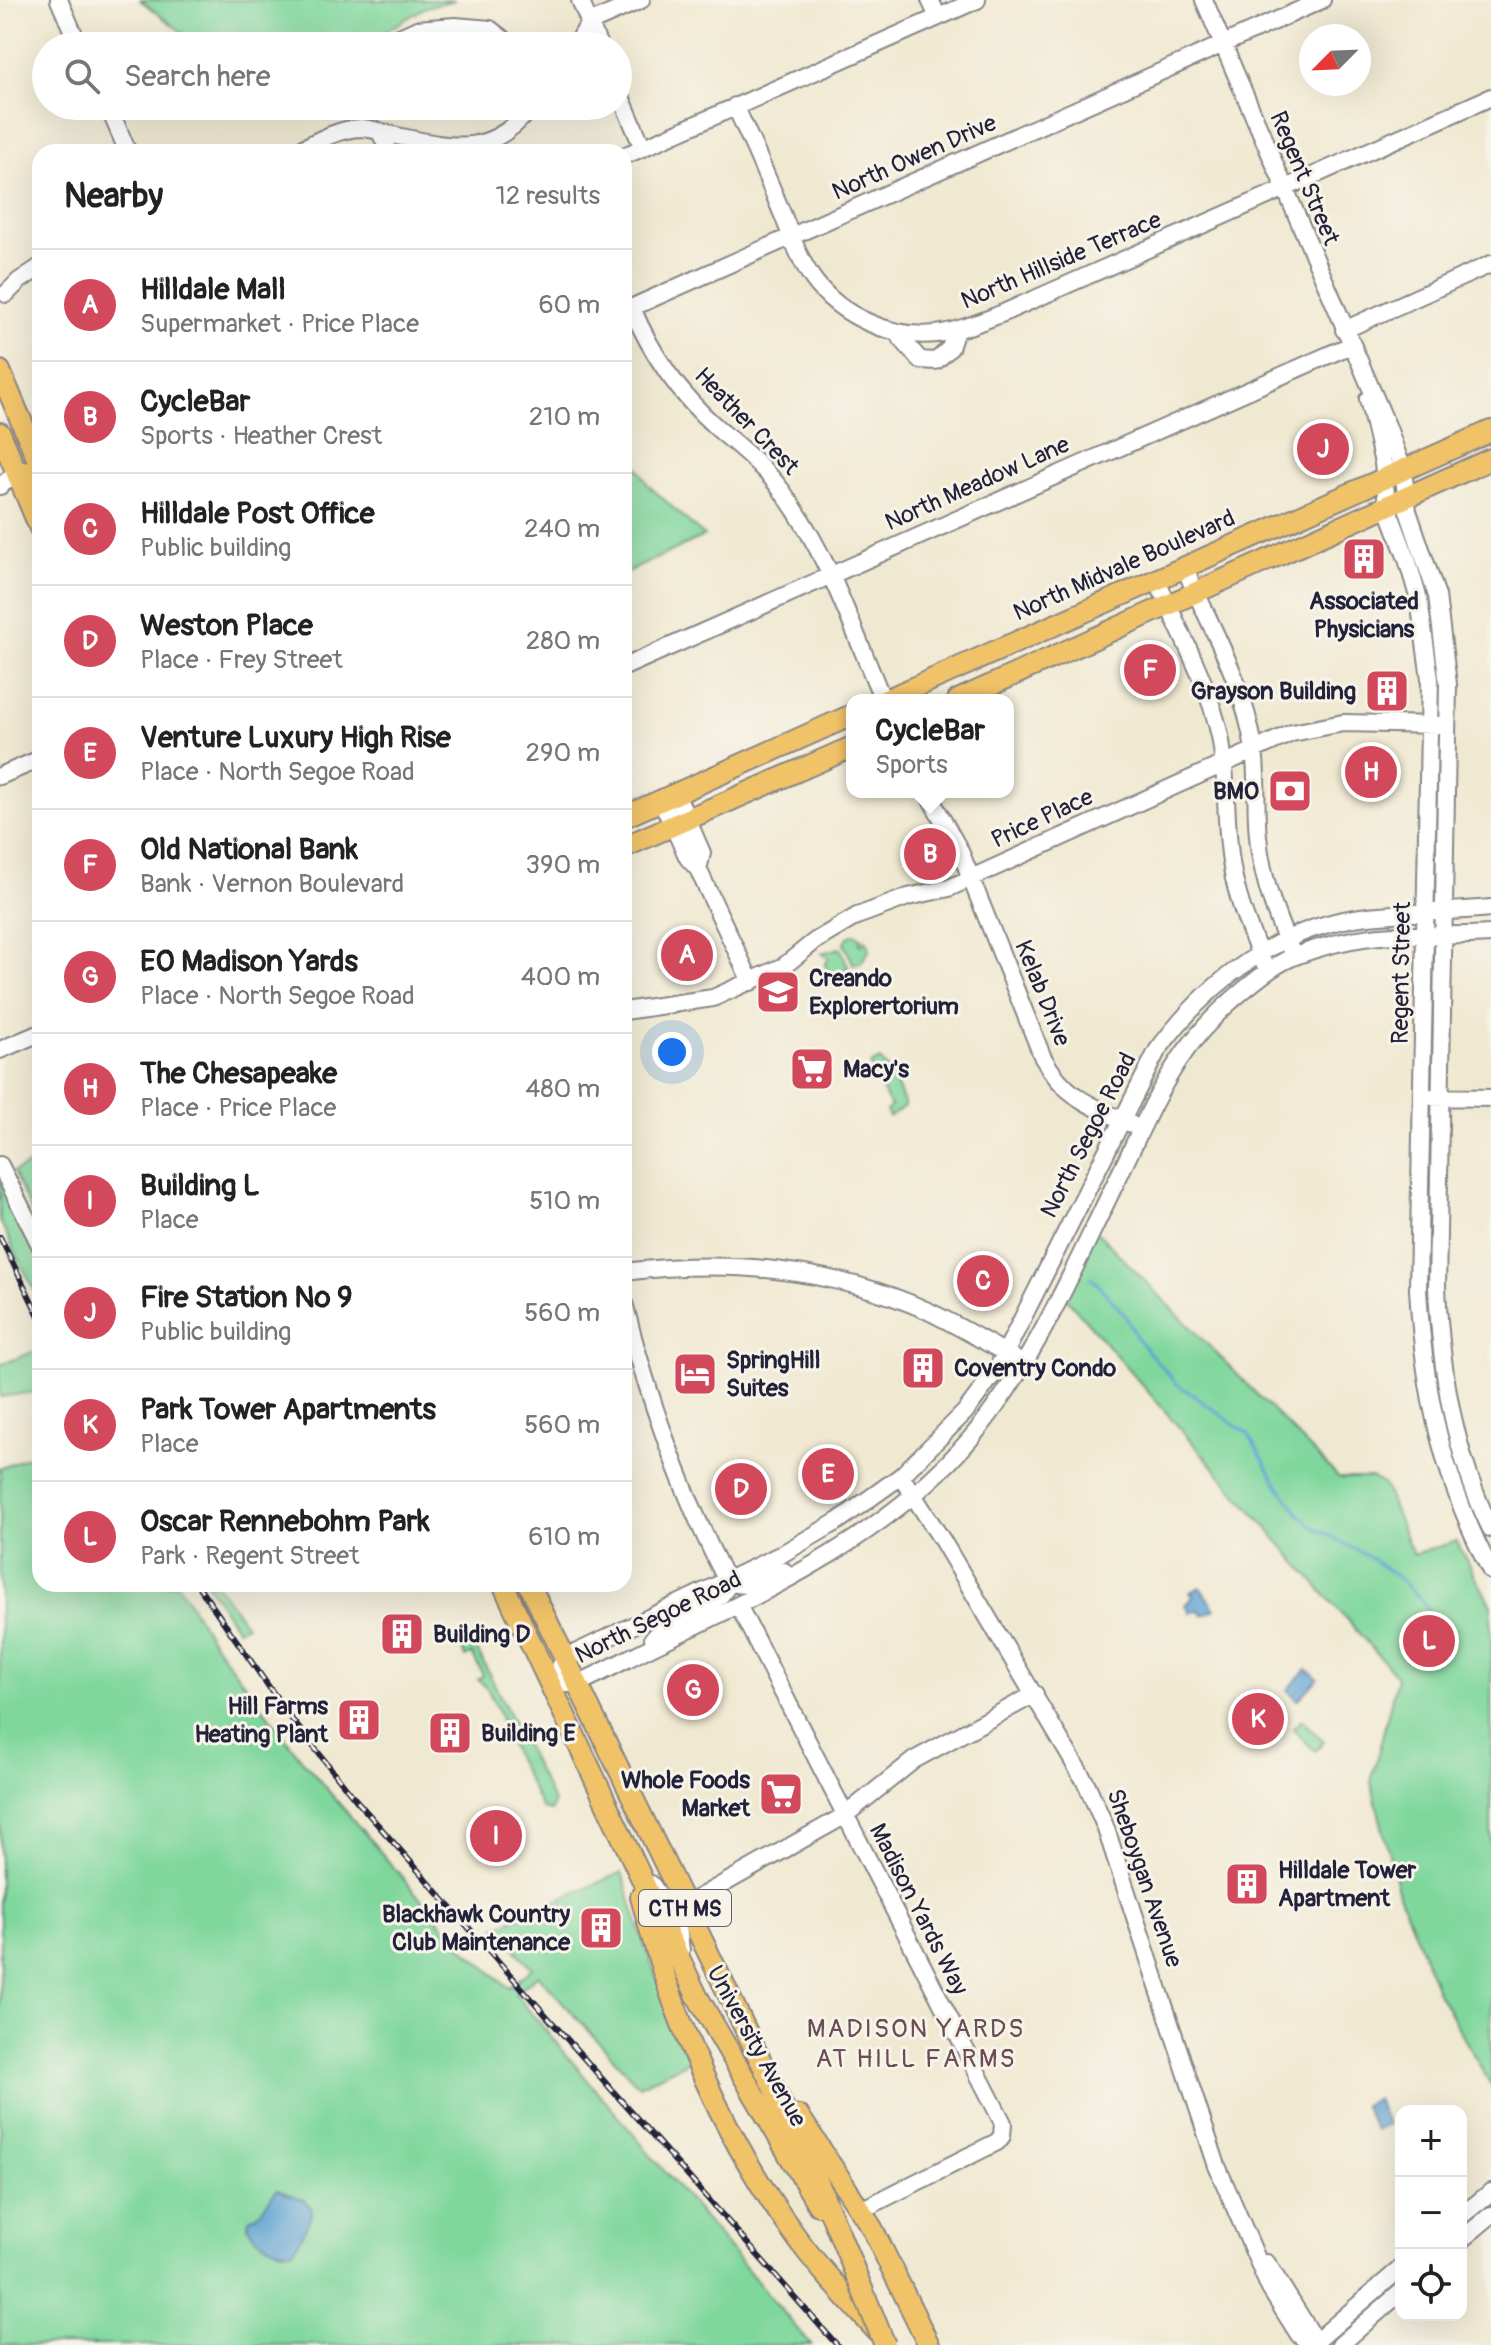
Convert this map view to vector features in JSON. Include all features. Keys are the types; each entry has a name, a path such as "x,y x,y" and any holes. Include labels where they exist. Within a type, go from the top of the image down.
{"main road":[{"path":"0,371 32,449"},
{"path":"0,430 32,464"},
{"path":"0,430 8,473 32,514"},
{"name":"North Midvale Boulevard","path":"898,694 1485,434"},
{"path":"972,694 1490,461"},
{"path":"8,473 32,472"},
{"path":"632,813 846,718"},
{"path":"632,843 846,750"},
{"name":"University Avenue","path":"507,1592 685,1972 813,2198 834,2224"},
{"name":"University Avenue","path":"533,1592 818,2179 834,2224 887,2345"},
{"path":"578,1742 632,1872 678,2011 734,2137 755,2176 793,2233 887,2345"},
{"path":"759,2057 861,2210 929,2345"}],"street":[{"path":"59,0 73,32"},
{"path":"580,0 593,32"},
{"path":"584,32 589,23 641,0"},
{"path":"930,0 938,17"},
{"path":"632,153 977,0"},
{"name":"Regent Street","path":"1204,0 1388,428 1403,470 1396,502"},
{"name":"North Owen Drive","path":"632,308 1322,0"},
{"path":"410,32 455,26 494,32"},
{"name":"North Hillside Terrace","path":"735,106 791,238 814,279 828,295 856,316 895,331 919,334 956,330 1063,288 1491,97"},
{"path":"114,120 125,144"},
{"path":"480,144 511,129 519,120"},
{"path":"631,120 643,148"},
{"path":"314,144 360,128 434,144"},
{"path":"380,132 385,144"},
{"name":"North Meadow Lane","path":"632,663 1348,338 1491,264"},
{"path":"6,294 32,272"},
{"name":"Heather Crest","path":"632,316 681,390 756,461 783,492 804,524 882,694"},
{"path":"895,331 920,360 936,361 950,348 956,330"},
{"name":"Regent Street","path":"1363,374 1383,463 1383,478 1396,502 1419,600 1439,725 1445,912 1437,1288 1440,1343 1460,1449 1491,1529"},
{"path":"1485,434 1490,461"},
{"path":"0,486 8,473"},
{"path":"1184,566 1233,673 1254,750 1259,848 1272,906 1294,956"},
{"path":"1156,578 1210,701 1225,763 1229,847 1235,881 1243,912 1267,971"},
{"name":"Price Place","path":"632,1010 704,1000 751,982 784,966 815,941 857,916 908,897 949,888 1292,733 1331,724 1439,725"},
{"name":"Regent Street","path":"1439,725 1427,805 1418,1289 1421,1343 1427,1389 1440,1443 1456,1494 1491,1571"},
{"path":"0,776 32,762"},
{"path":"668,797 680,822 688,858 698,869 751,982"},
{"path":"931,798 952,833 971,877"},
{"name":"Kelab Drive","path":"971,877 1052,1074 1084,1103 1139,1128"},
{"name":"North Segoe Road","path":"1491,908 1345,920 1260,953 1206,992 1157,1051 997,1369 954,1422 901,1476 808,1540 565,1658 550,1684 577,1684 738,1605 872,1527 914,1496 970,1439 1004,1395 1056,1303 1166,1077 1194,1037 1227,1003 1267,971 1294,956 1336,943 1370,937 1491,934"},
{"path":"0,1050 32,1036"},
{"path":"1423,1097 1491,1098"},
{"path":"0,1165 32,1226"},
{"path":"632,1271 662,1267 733,1266 823,1278 860,1287 929,1312 1022,1363"},
{"path":"632,1330 658,1416 727,1587 721,1595 661,1630 636,1654"},
{"path":"914,1496 913,1480 946,1444 954,1422"},
{"name":"Sheboygan Avenue","path":"901,1476 1080,1771 1105,1826 1217,2166 1278,2302 1299,2335 1312,2345"},
{"path":"726,1579 745,1586 833,1551"},
{"name":"Madison Yards Way","path":"738,1605 1003,2123 1002,2136 997,2142 861,2210"},
{"path":"639,1871 667,1905 675,1908 684,1906 844,1816 914,1760 1035,1694"},
{"path":"684,1906 679,1913 677,1926 685,1972"},
{"path":"1467,2211 1491,2192"},
{"path":"1467,2235 1491,2215"},
{"path":"1312,2345 1395,2273"},
{"path":"1340,2345 1395,2297"}],"green space":[{"path":"140,0 455,0 426,7 384,32 182,32"},
{"path":"632,457 648,485 704,536 632,570"},
{"path":"855,934 862,939 859,943 862,945 865,940 870,949 861,963 854,965 844,944 848,937"},
{"path":"840,948 849,968 831,977 825,965 829,958 822,953"},
{"path":"880,1060 893,1076 904,1103 904,1107 889,1117 886,1111 891,1107 870,1065"},
{"path":"32,1164 32,1213 13,1172"},
{"path":"0,1180 32,1242 32,1286 0,1221"},
{"path":"1093,1228 1339,1478 1372,1478 1384,1485 1413,1555 1456,1541 1491,1605 1491,2086 1437,1990 1399,1894 1371,1782 1397,1677 1061,1292"},
{"path":"32,1352 32,1392 0,1397 0,1365"},
{"path":"32,1455 32,1592 183,1592 212,1641 302,1760 459,1944 509,1988 532,1968 496,1927 622,1872 645,1947 689,2061 639,2086 538,1975 515,1994 811,2345 0,2345 0,1469"},
{"path":"212,1592 222,1592 246,1625 237,1629"},
{"path":"466,1638 473,1642 554,1803 551,1811 542,1809 505,1735 492,1698 478,1679 483,1675 472,1654 465,1657 460,1643"},
{"path":"1302,1720 1324,1742 1315,1751 1293,1729"}],"water":[{"path":"1200,1587 1215,1609 1203,1615 1200,1610 1190,1613 1186,1605 1193,1597 1190,1592"},
{"path":"1307,1669 1318,1679 1298,1700 1287,1690"},
{"path":"1376,2099 1388,2124 1375,2130 1363,2105"},
{"path":"277,2190 305,2200 312,2209 305,2230 293,2250 268,2244 256,2237 248,2227 249,2218 259,2213"}],"waterway":[{"path":"1091,1277 1125,1315 1138,1340 1176,1383 1248,1434 1298,1513 1312,1526 1369,1557 1399,1578 1419,1597 1437,1625"}],"railway":[{"path":"0,1237 32,1302"},
{"path":"203,1592 290,1717 356,1800 837,2345"}],"place":[{"name":"Fire Station No 9","path":"1323,449"},
{"name":"Associated Physicians","path":"1364,559"},
{"name":"Old National Bank","path":"1150,670"},
{"name":"Grayson Building","path":"1387,691"},
{"name":"The Chesapeake","path":"1371,772"},
{"name":"BMO","path":"1290,791"},
{"name":"CycleBar","path":"930,854"},
{"name":"Hilldale Mall","path":"687,955"},
{"name":"Creando Explorertorium","path":"778,992"},
{"name":"Macy's","path":"812,1069"},
{"name":"Hilldale Post Office","path":"983,1281"},
{"name":"Coventry Condo","path":"923,1368"},
{"name":"SpringHill Suites","path":"695,1374"},
{"name":"Venture Luxury High Rise","path":"828,1474"},
{"name":"Weston Place","path":"741,1489"},
{"name":"Building D","path":"402,1634"},
{"name":"Oscar Rennebohm Park","path":"1429,1641"},
{"name":"EO Madison Yards","path":"693,1690"},
{"name":"Park Tower Apartments","path":"1258,1719"},
{"name":"Hill Farms Heating Plant","path":"359,1720"},
{"name":"Building E","path":"450,1733"},
{"name":"Whole Foods Market","path":"781,1794"},
{"name":"Building L","path":"496,1836"},
{"name":"Hilldale Tower Apartment","path":"1247,1884"},
{"name":"Blackhawk Country Club Maintenance","path":"601,1928"}],"district":[{"name":"MADISON YARDS AT HILL FARMS","path":"916,2043"}]}
